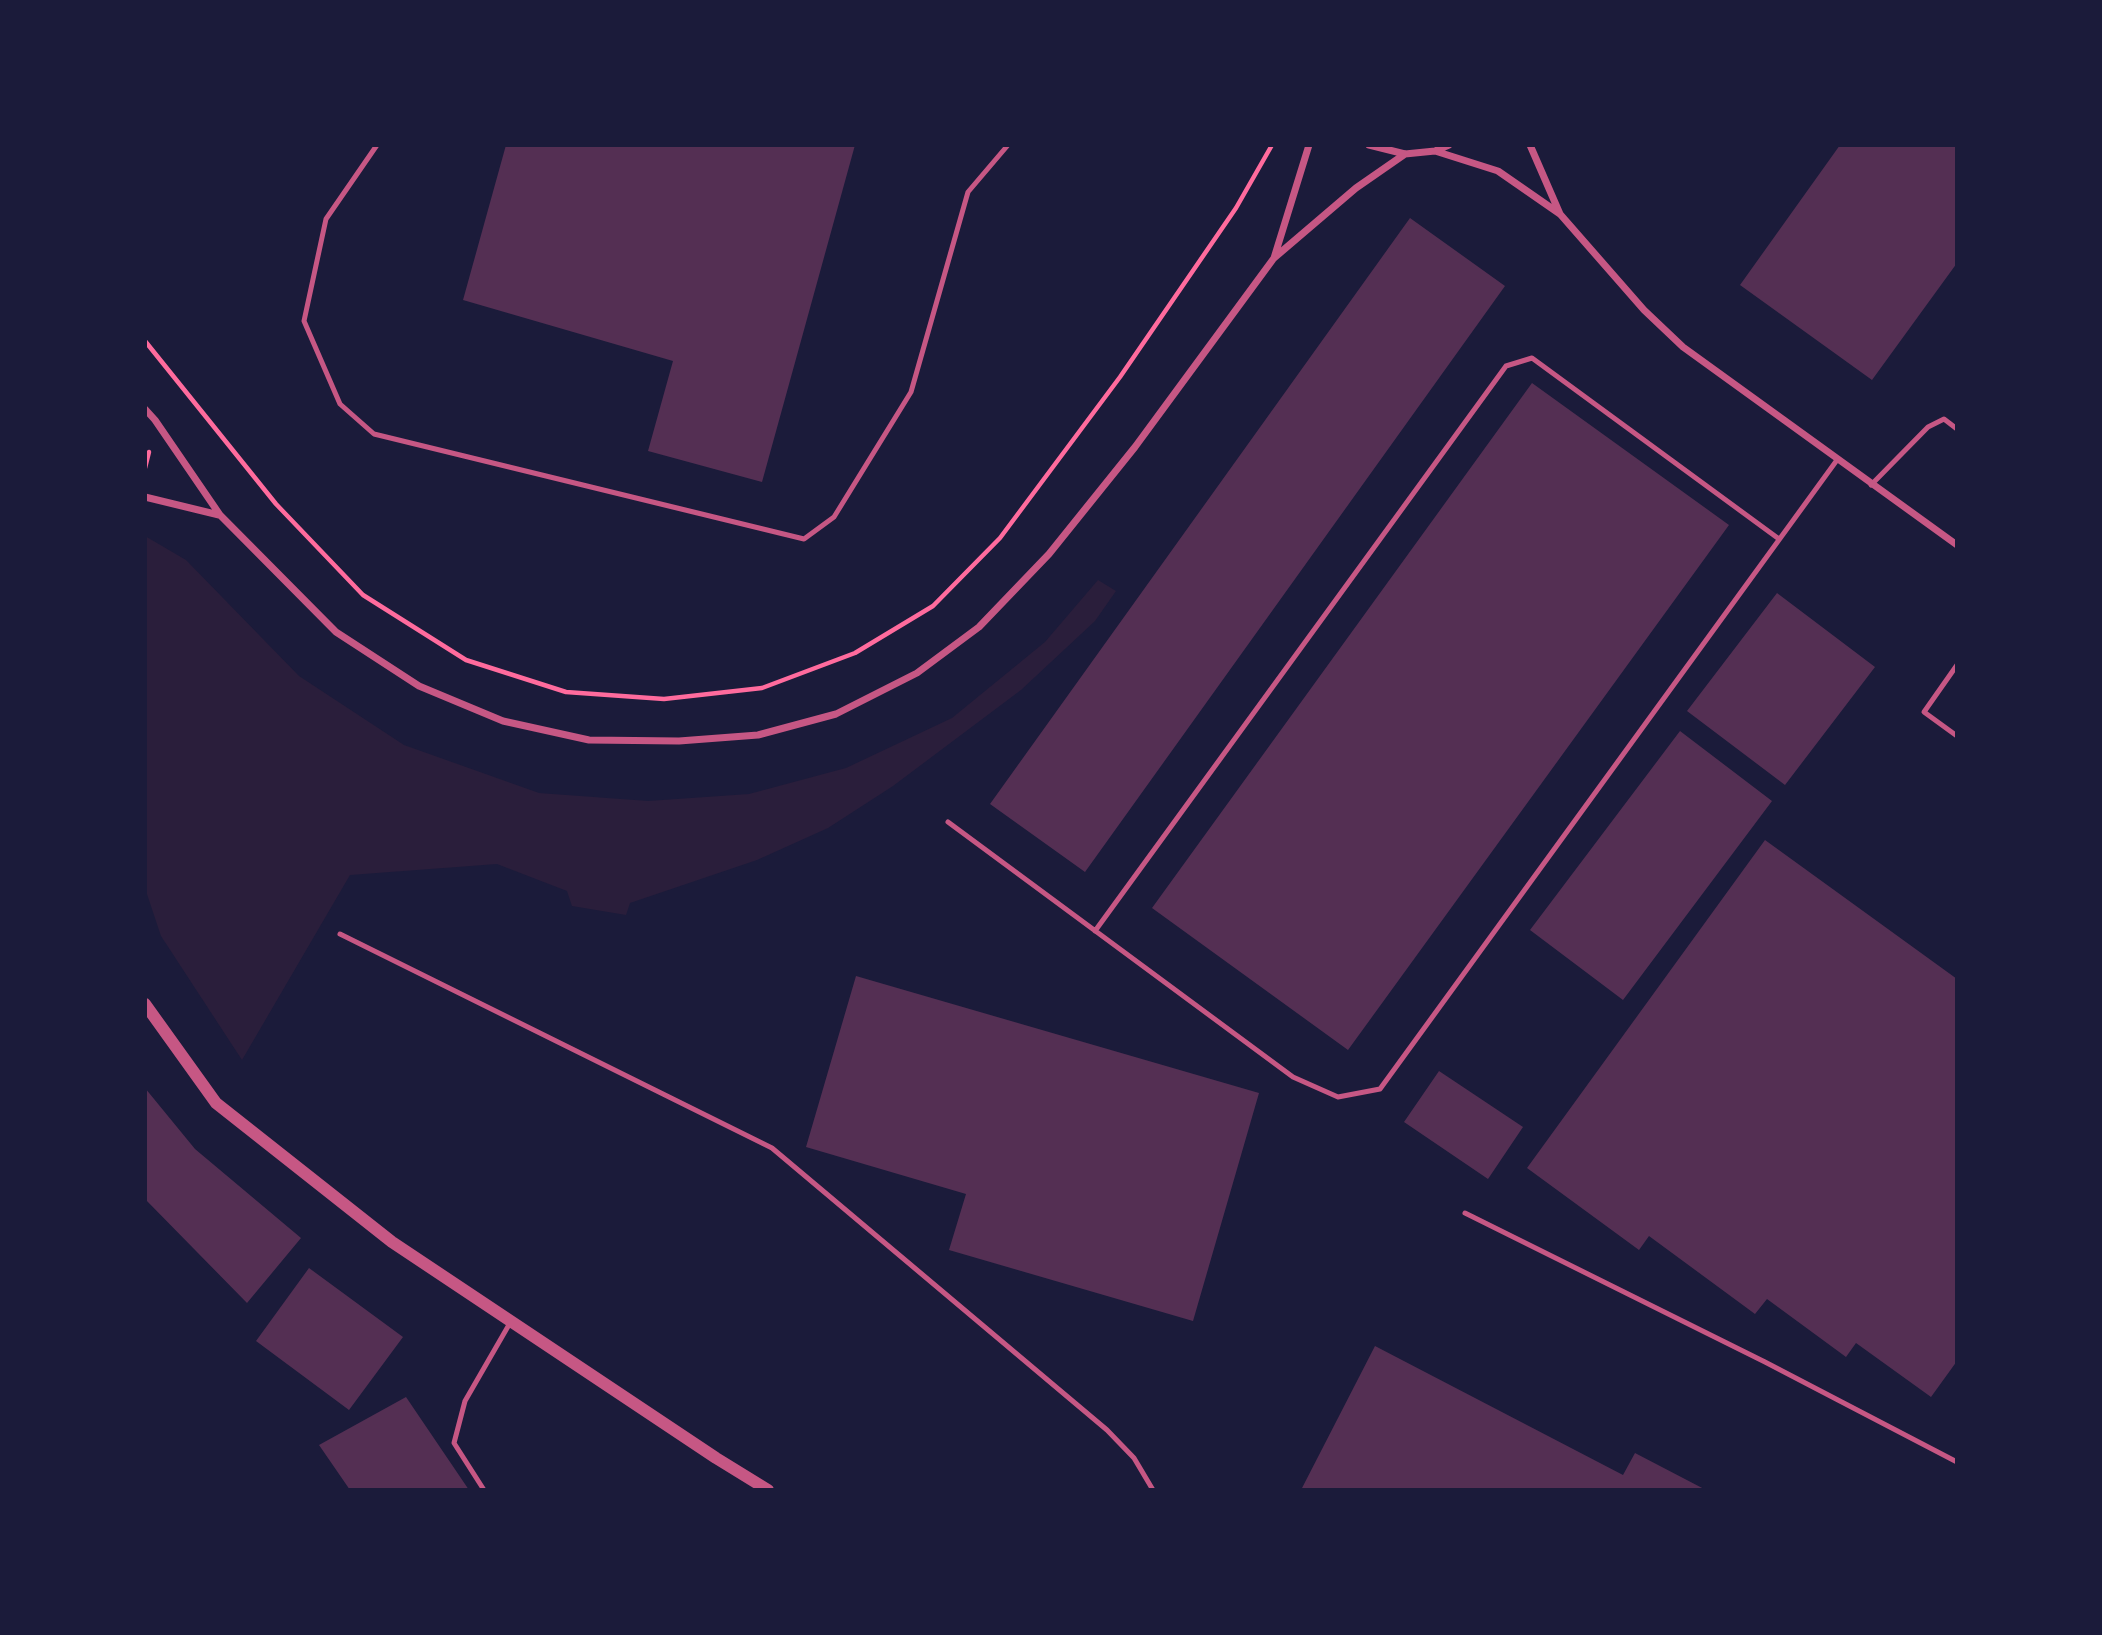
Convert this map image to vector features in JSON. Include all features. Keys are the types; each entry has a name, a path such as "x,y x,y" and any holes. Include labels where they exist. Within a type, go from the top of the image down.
{"street":[{"path":"1274,258 1309,145"},
{"path":"1369,145 1405,154 1436,150 1449,145"},
{"path":"1530,145 1560,215"},
{"path":"1436,150 1498,171 1560,215 1644,310 1683,347 1957,545"},
{"path":"145,410 155,420 220,515 336,632 419,686 503,721 589,740 679,741 758,735 836,714 917,673 979,627 1058,543 1135,447 1274,258 1356,188 1405,154"},
{"path":"145,497 220,515"},
{"path":"145,1004 216,1103 392,1242 768,1490"}],"lane":[{"path":"377,145 326,219 304,321 340,404 374,433 804,539 834,517 911,392 968,192 1008,145"},
{"path":"1095,931 1506,366 1532,358 1779,539"},
{"path":"1871,485 1928,427 1944,419 1957,429"},
{"path":"948,822 1293,1077 1338,1097 1380,1089 1837,460"},
{"path":"1957,665 1924,712 1957,736"},
{"path":"340,934 772,1148 1107,1430 1134,1458 1153,1490"},
{"path":"1465,1213 1765,1362 1957,1462"},
{"path":"484,1490 454,1443 464,1401 511,1320"}],"shaded area":[{"path":"145,536 186,560 299,676 404,745 539,793 648,801 749,794 846,768 952,718 1045,642 1098,580 1116,591 1095,621 1021,690 893,786 828,828 757,860 630,903 626,915 572,906 567,891 497,864 350,875 242,1060 161,936 145,888"}],"building":[{"path":"506,145 855,145 762,482 648,451 673,361 463,300"},
{"path":"1840,145 1957,145 1957,263 1872,380 1740,285"},
{"path":"1410,218 1505,286 1085,872 990,804"},
{"path":"1532,383 1729,525 1348,1050 1152,908"},
{"path":"1777,593 1875,667 1785,785 1687,711"},
{"path":"1680,731 1772,801 1623,1000 1530,930"},
{"path":"1765,840 1957,979 1957,1361 1931,1397 1856,1343 1846,1357 1767,1299 1755,1314 1649,1236 1639,1250 1527,1168"},
{"path":"856,976 1259,1093 1193,1321 949,1250 966,1194 806,1147"},
{"path":"1439,1071 1523,1127 1488,1179 1404,1122"},
{"path":"145,1088 195,1149 301,1238 247,1303 145,1199"},
{"path":"309,1268 403,1337 349,1410 256,1341"},
{"path":"1375,1346 1623,1475 1635,1453 1706,1490 1301,1490"},
{"path":"406,1397 469,1490 350,1490 319,1445"}]}
